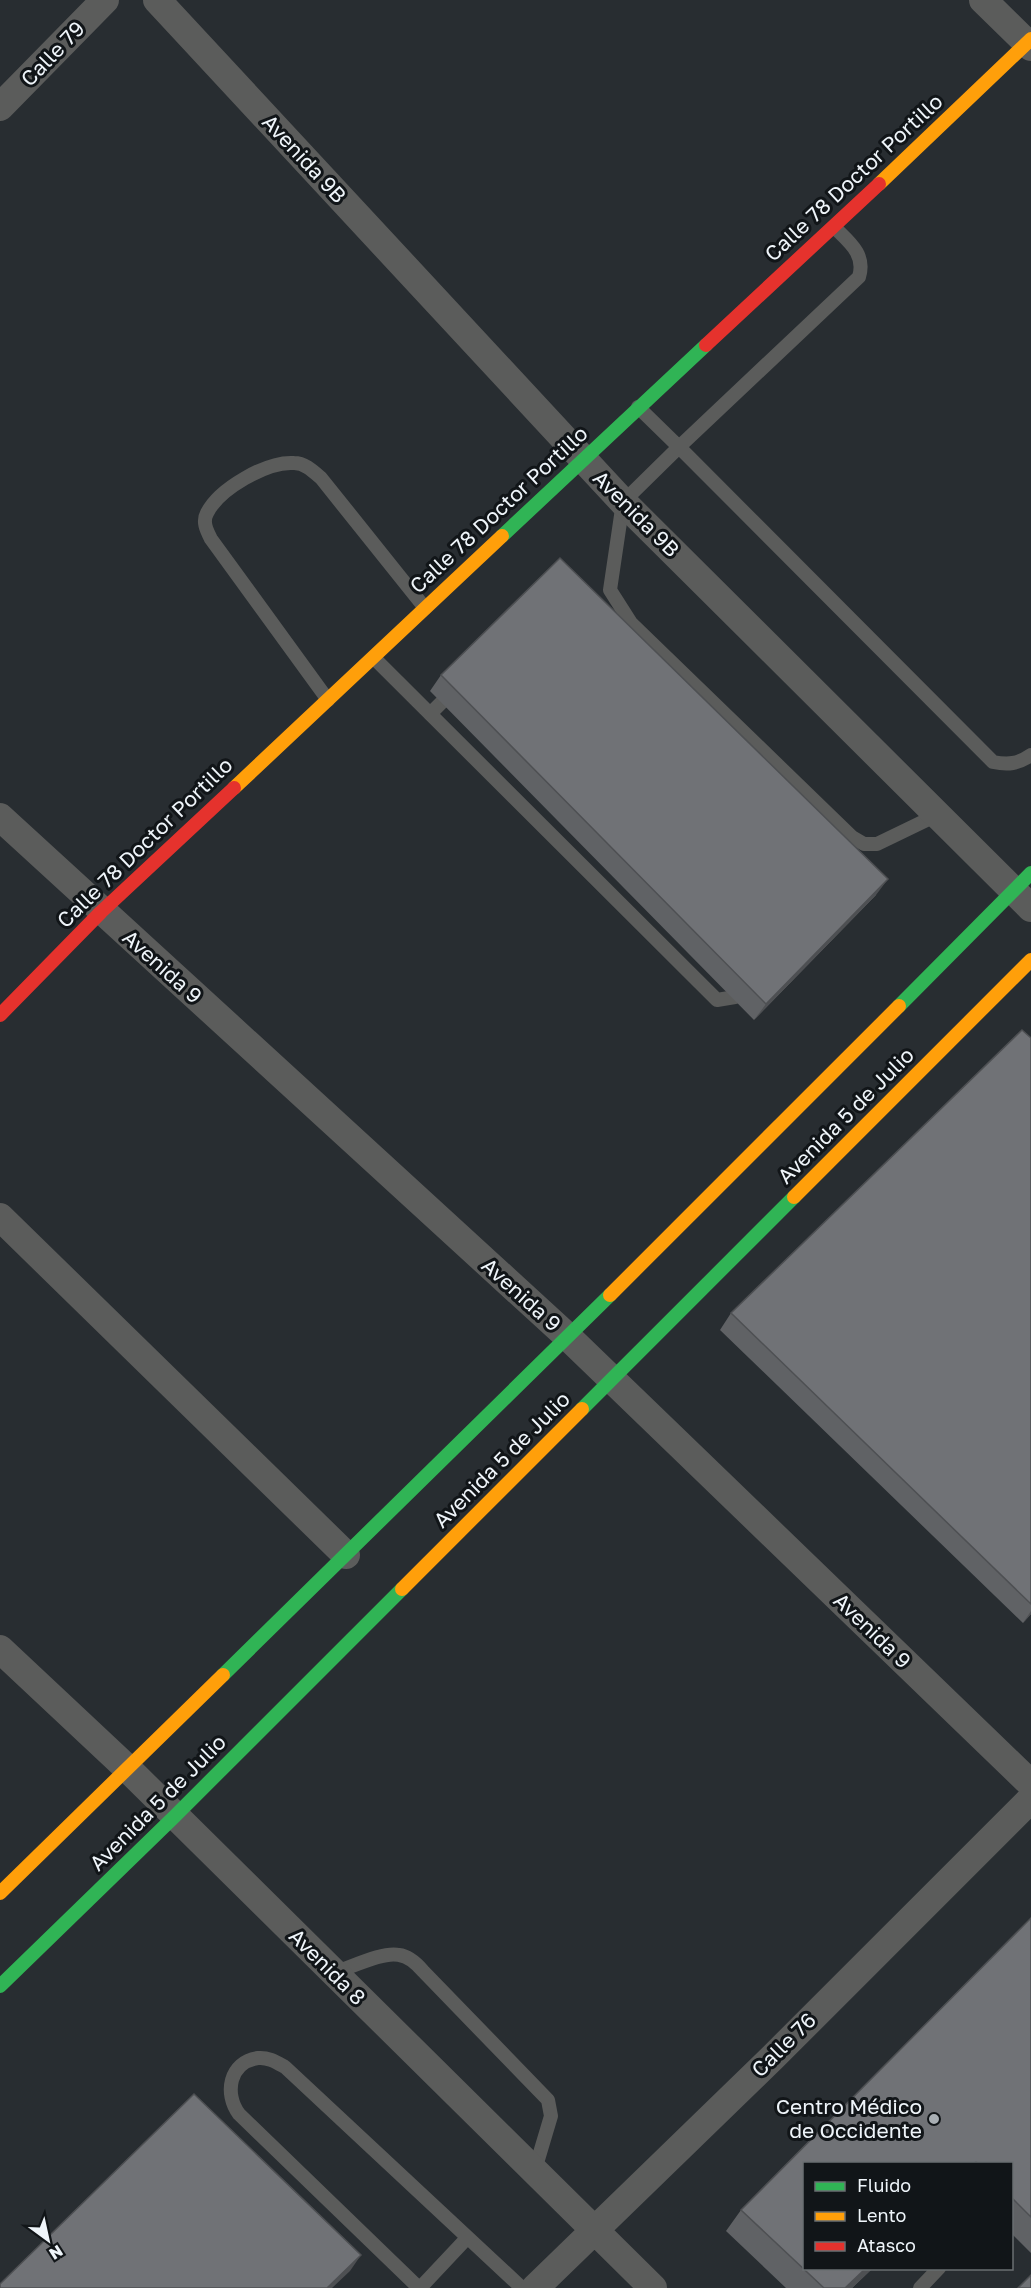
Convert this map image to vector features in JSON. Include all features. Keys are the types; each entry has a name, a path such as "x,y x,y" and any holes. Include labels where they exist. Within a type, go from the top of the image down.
{"main road":[{"name":"Calle 78 Doctor Portillo","path":"0,1015 101,912 374,658 638,407 1030,43"},
{"name":"Avenida 5 de Julio","path":"3,1887 128,1769 1025,891"},
{"name":"Avenida 5 de Julio","path":"0,1986 175,1816 1031,960"}],"street":[{"name":"Calle 79","path":"0,107 105,0"},
{"name":"Avenida 9B","path":"157,0 623,502 937,815 1025,891"},
{"path":"983,0 1030,43"},
{"name":"Avenida 9","path":"0,817 101,912 568,1337 1031,1784"},
{"path":"0,1217 346,1555"},
{"name":"Avenida 8","path":"0,1649 128,1769 652,2288"},
{"name":"Calle 76","path":"535,2288 773,2056 1031,1798"}],"lane":[{"path":"834,227 859,256 862,267 859,277 623,502 610,590 631,623 852,837 864,844 877,844 937,815"},
{"path":"638,407 993,762 1006,764 1020,762 1031,755"},
{"path":"328,700 211,539 205,527 206,514 223,493 260,470 277,463 295,462 309,467 321,478 425,608"},
{"path":"374,658 717,1000 735,997 746,990 753,981"},
{"path":"430,714 464,681"},
{"path":"333,1973 388,1954 400,1954 413,1961 548,2100 551,2116 534,2173"},
{"path":"467,2238 419,2288 239,2114 232,2104 230,2092 235,2073 248,2061 260,2058 272,2060 285,2067 522,2288"},
{"path":"920,2288 937,2270"}],"building":[{"path":"560,558 888,879 766,1004 441,675"},
{"path":"1022,1030 1031,1038 1031,1604 731,1313"},
{"name":"Centro Médico de Occidente","path":"1031,1918 1031,2217 1013,2199 1013,2162 803,2162 803,2268 741,2210"},
{"path":"194,2094 361,2255 327,2288 0,2288 0,2284"},
{"name":"Centro Médico de Occidente","path":"805,2270 864,2270 845,2288 824,2288"},
{"path":"1031,2275 1031,2288 1018,2288"}],"traffic: fast":[{"path":"502,536 706,345"},
{"path":"899,1006 1031,873"},
{"path":"582,1409 794,1197"},
{"path":"223,1675 610,1295"},
{"path":"0,1986 175,1816 402,1589"}],"traffic: slow":[{"path":"879,184 1031,39"},
{"path":"234,788 502,536"},
{"path":"794,1197 1031,960"},
{"path":"610,1295 899,1006"},
{"path":"402,1589 582,1409"},
{"path":"0,1893 223,1675"}],"traffic: jam":[{"path":"706,345 879,184"},
{"path":"0,1015 101,912 234,788"}],"place":[{"name":"Centro Médico de Occidente","path":"934,2119"}]}
